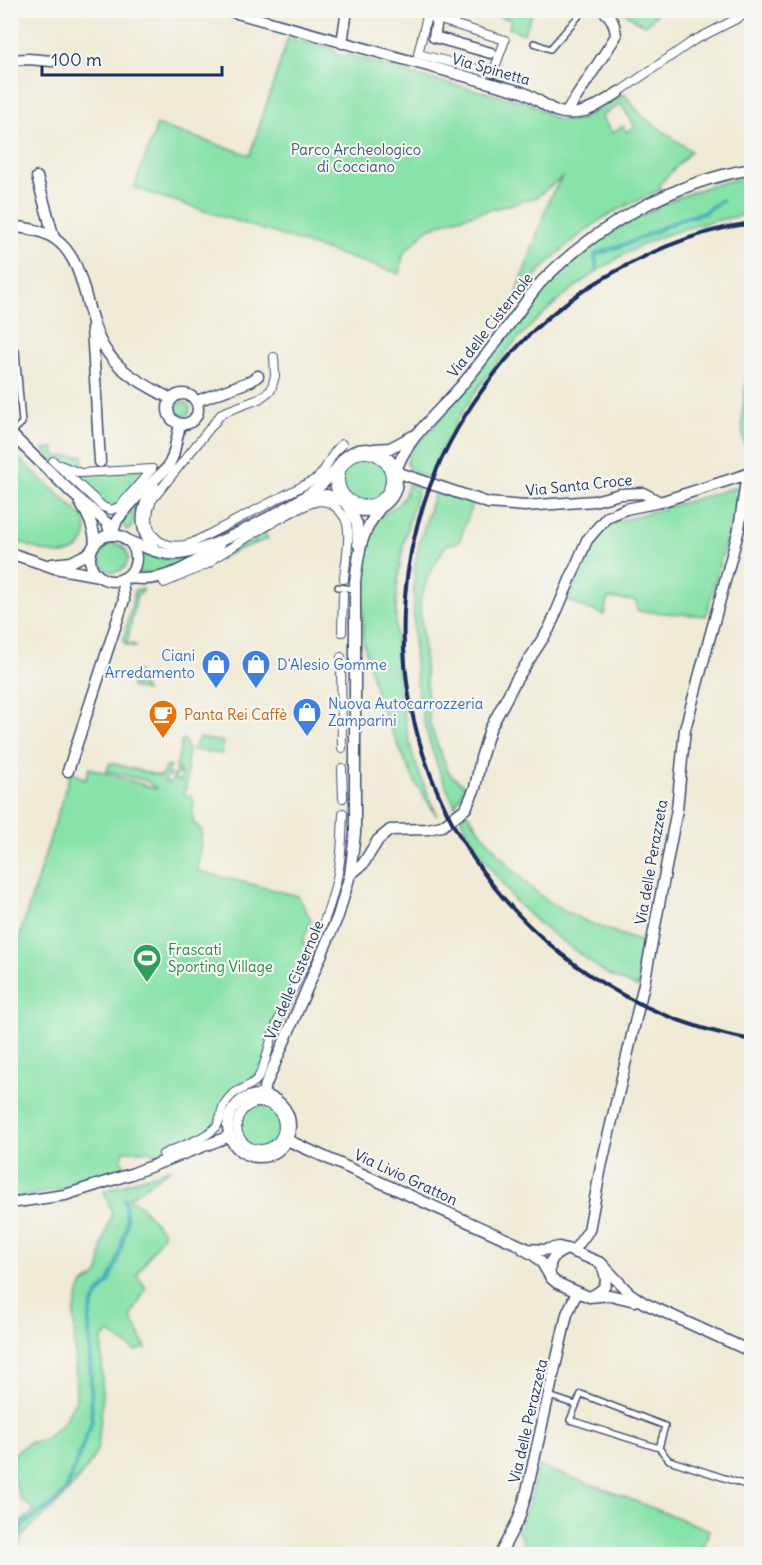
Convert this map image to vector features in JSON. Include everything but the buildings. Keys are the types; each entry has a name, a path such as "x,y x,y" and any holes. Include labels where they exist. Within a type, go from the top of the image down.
{"street":[{"name":"Via Spinetta","path":"226,10 522,93 537,99 555,111 566,113"},
{"path":"342,43 347,10"},
{"path":"603,10 611,18 616,36 566,113 589,110 693,41 752,11"},
{"path":"438,14 505,40 493,73 418,54 427,16 438,14"},
{"path":"438,14 434,37 491,53"},
{"path":"10,60 28,59 52,62"},
{"name":"Via delle Cisternole","path":"359,553 369,521 391,498 397,486 396,472 405,450 462,384 541,283 610,226 677,190 752,169"},
{"path":"37,177 54,238"},
{"path":"10,226 42,233 54,238 64,248 73,261 92,322 114,361 131,378 171,399"},
{"path":"92,322 100,462"},
{"path":"274,357 275,376 271,390 259,399 222,413 152,500 147,519 149,528 155,537 163,544 172,547 192,543 316,479 322,475 332,454 342,444"},
{"path":"196,401 251,381 258,376"},
{"path":"187,394 196,401 198,412 196,418 191,422 180,424 174,421 168,411 171,399 176,395 187,394"},
{"path":"112,535 117,520 168,467 173,456 180,424"},
{"name":"Via delle Cisternole","path":"259,1099 338,916 350,875 355,833 355,589 359,553 357,524 353,513 338,491 336,480 341,462 348,455 359,450 364,452 390,448 419,432"},
{"path":"10,433 72,493 107,523 112,535"},
{"path":"364,452 376,457 387,468 390,475 387,490 383,496 368,504 352,501 341,488 340,479 346,463 352,458 364,452 386,456 396,472"},
{"path":"53,461 80,472 153,469 119,507 111,510 103,507 53,461"},
{"path":"39,562 55,564 78,559 101,539 112,535 156,551 180,554 196,550 240,531 298,500 320,486 341,462"},
{"name":"Via Santa Croce","path":"396,472 488,503 525,506 594,501 620,494 643,493 660,502"},
{"name":"Via delle Cisternole","path":"350,875 363,864 378,840 390,830 428,830 442,826 466,808 475,788 490,729 516,680 549,629 587,540 607,517 626,509 660,502 749,473"},
{"name":"Via delle Perazzeta","path":"570,1250 589,1230 603,1158 644,984 677,809 685,729 739,530 749,473"},
{"path":"156,551 146,537 142,520 148,495 160,475"},
{"path":"72,493 86,512 94,531 90,561 93,570 108,581 124,578 152,579 189,567 240,531"},
{"path":"298,500 316,495 327,495 364,510 381,507"},
{"path":"164,583 210,563 214,558 295,511 314,502 323,501 336,508 346,520 348,530 344,579"},
{"path":"68,771 124,600 124,578 135,566 135,551 126,540"},
{"path":"10,553 55,568 99,576"},
{"path":"341,591 342,632"},
{"path":"341,657 342,748"},
{"path":"342,768 343,798"},
{"path":"163,1154 198,1139 215,1128 226,1101 258,1078 270,1039 313,947 329,906 339,870 343,813"},
{"path":"248,1097 259,1099 273,1098 279,1103 288,1115 290,1126 287,1140 279,1150 273,1155 262,1158 252,1157 240,1151 232,1142 228,1128 229,1118 236,1104 248,1097"},
{"path":"259,1099 271,1106 281,1116 283,1122 283,1130 277,1142 263,1150 247,1147 241,1141 236,1127 244,1108 259,1099"},
{"path":"10,1203 66,1195 131,1174 230,1136"},
{"name":"Via Livio Gratton","path":"287,1140 528,1249 570,1250 601,1263 629,1293 644,1303 752,1352"},
{"path":"588,1258 589,1230"},
{"name":"Via Livio Gratton","path":"514,1243 535,1256 551,1278 572,1290 589,1297 610,1295 644,1303"},
{"path":"551,1278 549,1266 551,1260 557,1253 570,1250"},
{"path":"589,1297 602,1290 606,1283 606,1274 601,1263"},
{"name":"Via delle Perazzeta","path":"500,1554 519,1518 525,1500 572,1290"}],"lane":[{"path":"534,43 550,49 584,10"},
{"path":"10,352 16,351 22,423 10,433"},
{"path":"341,591 355,589"},
{"path":"659,1448 665,1426 581,1394 570,1420 659,1448 669,1460 752,1487"},
{"path":"548,1401 576,1405"}],"green space":[{"path":"482,11 533,11 524,34 509,28 511,20"},
{"path":"623,11 654,11 656,15 645,25"},
{"name":"Parco Archeologico di Cocciano","path":"288,38 333,48 336,54 343,57 348,54 421,77 530,103 555,119 573,121 582,119 624,94 642,116 691,151 659,185 661,189 602,219 556,256 515,298 550,197 562,177 537,197 448,221 427,230 403,254 400,274 134,188 157,125 250,155","holes":["621,104 635,126 626,132 623,126 612,133 601,116"]},
{"path":"751,176 751,214 722,219 661,237 634,249 600,269 568,292 512,346 487,377 464,409 428,478 409,469 407,462 411,450 432,429 543,291 571,262 615,229 674,199 712,185"},
{"path":"751,351 752,465 744,442 742,420"},
{"path":"183,402 188,404 190,409 188,414 183,416 178,414 176,409 178,404"},
{"path":"54,448 56,457 83,456 84,472 152,469 111,510 48,457 44,449"},
{"path":"10,450 83,517 86,534 82,544 75,550 58,554 11,539"},
{"path":"365,454 379,458 386,465 390,479 386,493 379,500 365,504 351,500 344,493 340,479 344,465 351,458"},
{"path":"420,484 407,527 400,568 396,647 401,700 412,752 437,816 416,784 379,704 363,641 362,580 371,527 381,516 399,504 408,485"},
{"path":"740,486 706,616 637,611 636,601 608,598 604,615 568,601 592,540 606,525"},
{"path":"436,488 473,502 459,542 446,545 429,574 420,601 430,725 447,769 465,786 455,806 434,757 427,732 421,708 415,658 415,564"},
{"path":"137,504 131,528 127,530 121,523"},
{"path":"263,529 268,539 239,549 210,563"},
{"path":"114,544 124,548 128,558 124,568 114,572 104,568 100,558 104,548"},
{"path":"144,553 162,559 187,557 189,560 164,571 136,574 141,555"},
{"path":"143,589 142,593 137,595 127,643 136,645 136,647 125,645 126,642 123,642 135,590"},
{"path":"134,671 139,672 146,691 131,687"},
{"path":"199,738 223,742 222,754 192,750"},
{"name":"Frascati Sporting Village","path":"184,739 188,749 186,790 183,794 193,797 193,822 202,831 198,871 298,896 311,920 302,943 313,947 281,1013 258,1078 233,1094 217,1126 163,1154 156,1155 149,1151 124,1151 121,1161 125,1164 125,1168 121,1172 68,1188 11,1199 11,964 71,771 86,780 89,768 157,789 147,781 107,771 110,763 161,776 165,768 172,767 167,771 171,776 166,776 165,781 168,783 172,781 176,769 180,774 176,775 175,779 180,781 182,774 176,766"},
{"path":"467,813 501,857 541,896 578,918 647,944 638,988 607,974 539,924 515,901 476,848 460,816"},
{"path":"265,1103 277,1109 282,1117 282,1135 277,1143 269,1148 255,1149 247,1146 240,1139 237,1121 240,1113 247,1106"},
{"path":"172,1168 129,1198 141,1206 164,1233 137,1275 146,1288 131,1317 146,1348 135,1351 110,1333 102,1339 102,1406 98,1447 90,1464 61,1500 32,1526 22,1537 15,1554 11,1554 13,1533 35,1510 21,1500 12,1474 14,1454 28,1443 45,1439 63,1423 76,1399 74,1314 83,1284 99,1273 103,1242 112,1213 104,1191"},
{"path":"538,1466 709,1530 702,1554 506,1554 509,1549 520,1550 524,1540 518,1532 529,1503"}],"waterway":[{"path":"597,271 595,256 597,254 629,243 681,219 703,213 722,200"},
{"path":"10,1551 23,1525 55,1502 66,1490 92,1421 89,1320 92,1306 98,1294 109,1282 117,1262 127,1225 125,1199"}],"railway":[{"path":"752,223 687,239 627,265 589,287 556,311 512,353 474,402 425,499 405,600 410,700 439,795 490,881 560,953 648,1008 752,1040"}],"place":[{"name":"Ciani Arredamento","path":"216,690"},
{"name":"D'Alesio Gomme","path":"256,690"},
{"name":"Nuova Autocarrozzeria Zamparini","path":"307,738"},
{"name":"Panta Rei Caffè","path":"163,740"},
{"name":"Frascati Sporting Village","path":"147,984"}]}
